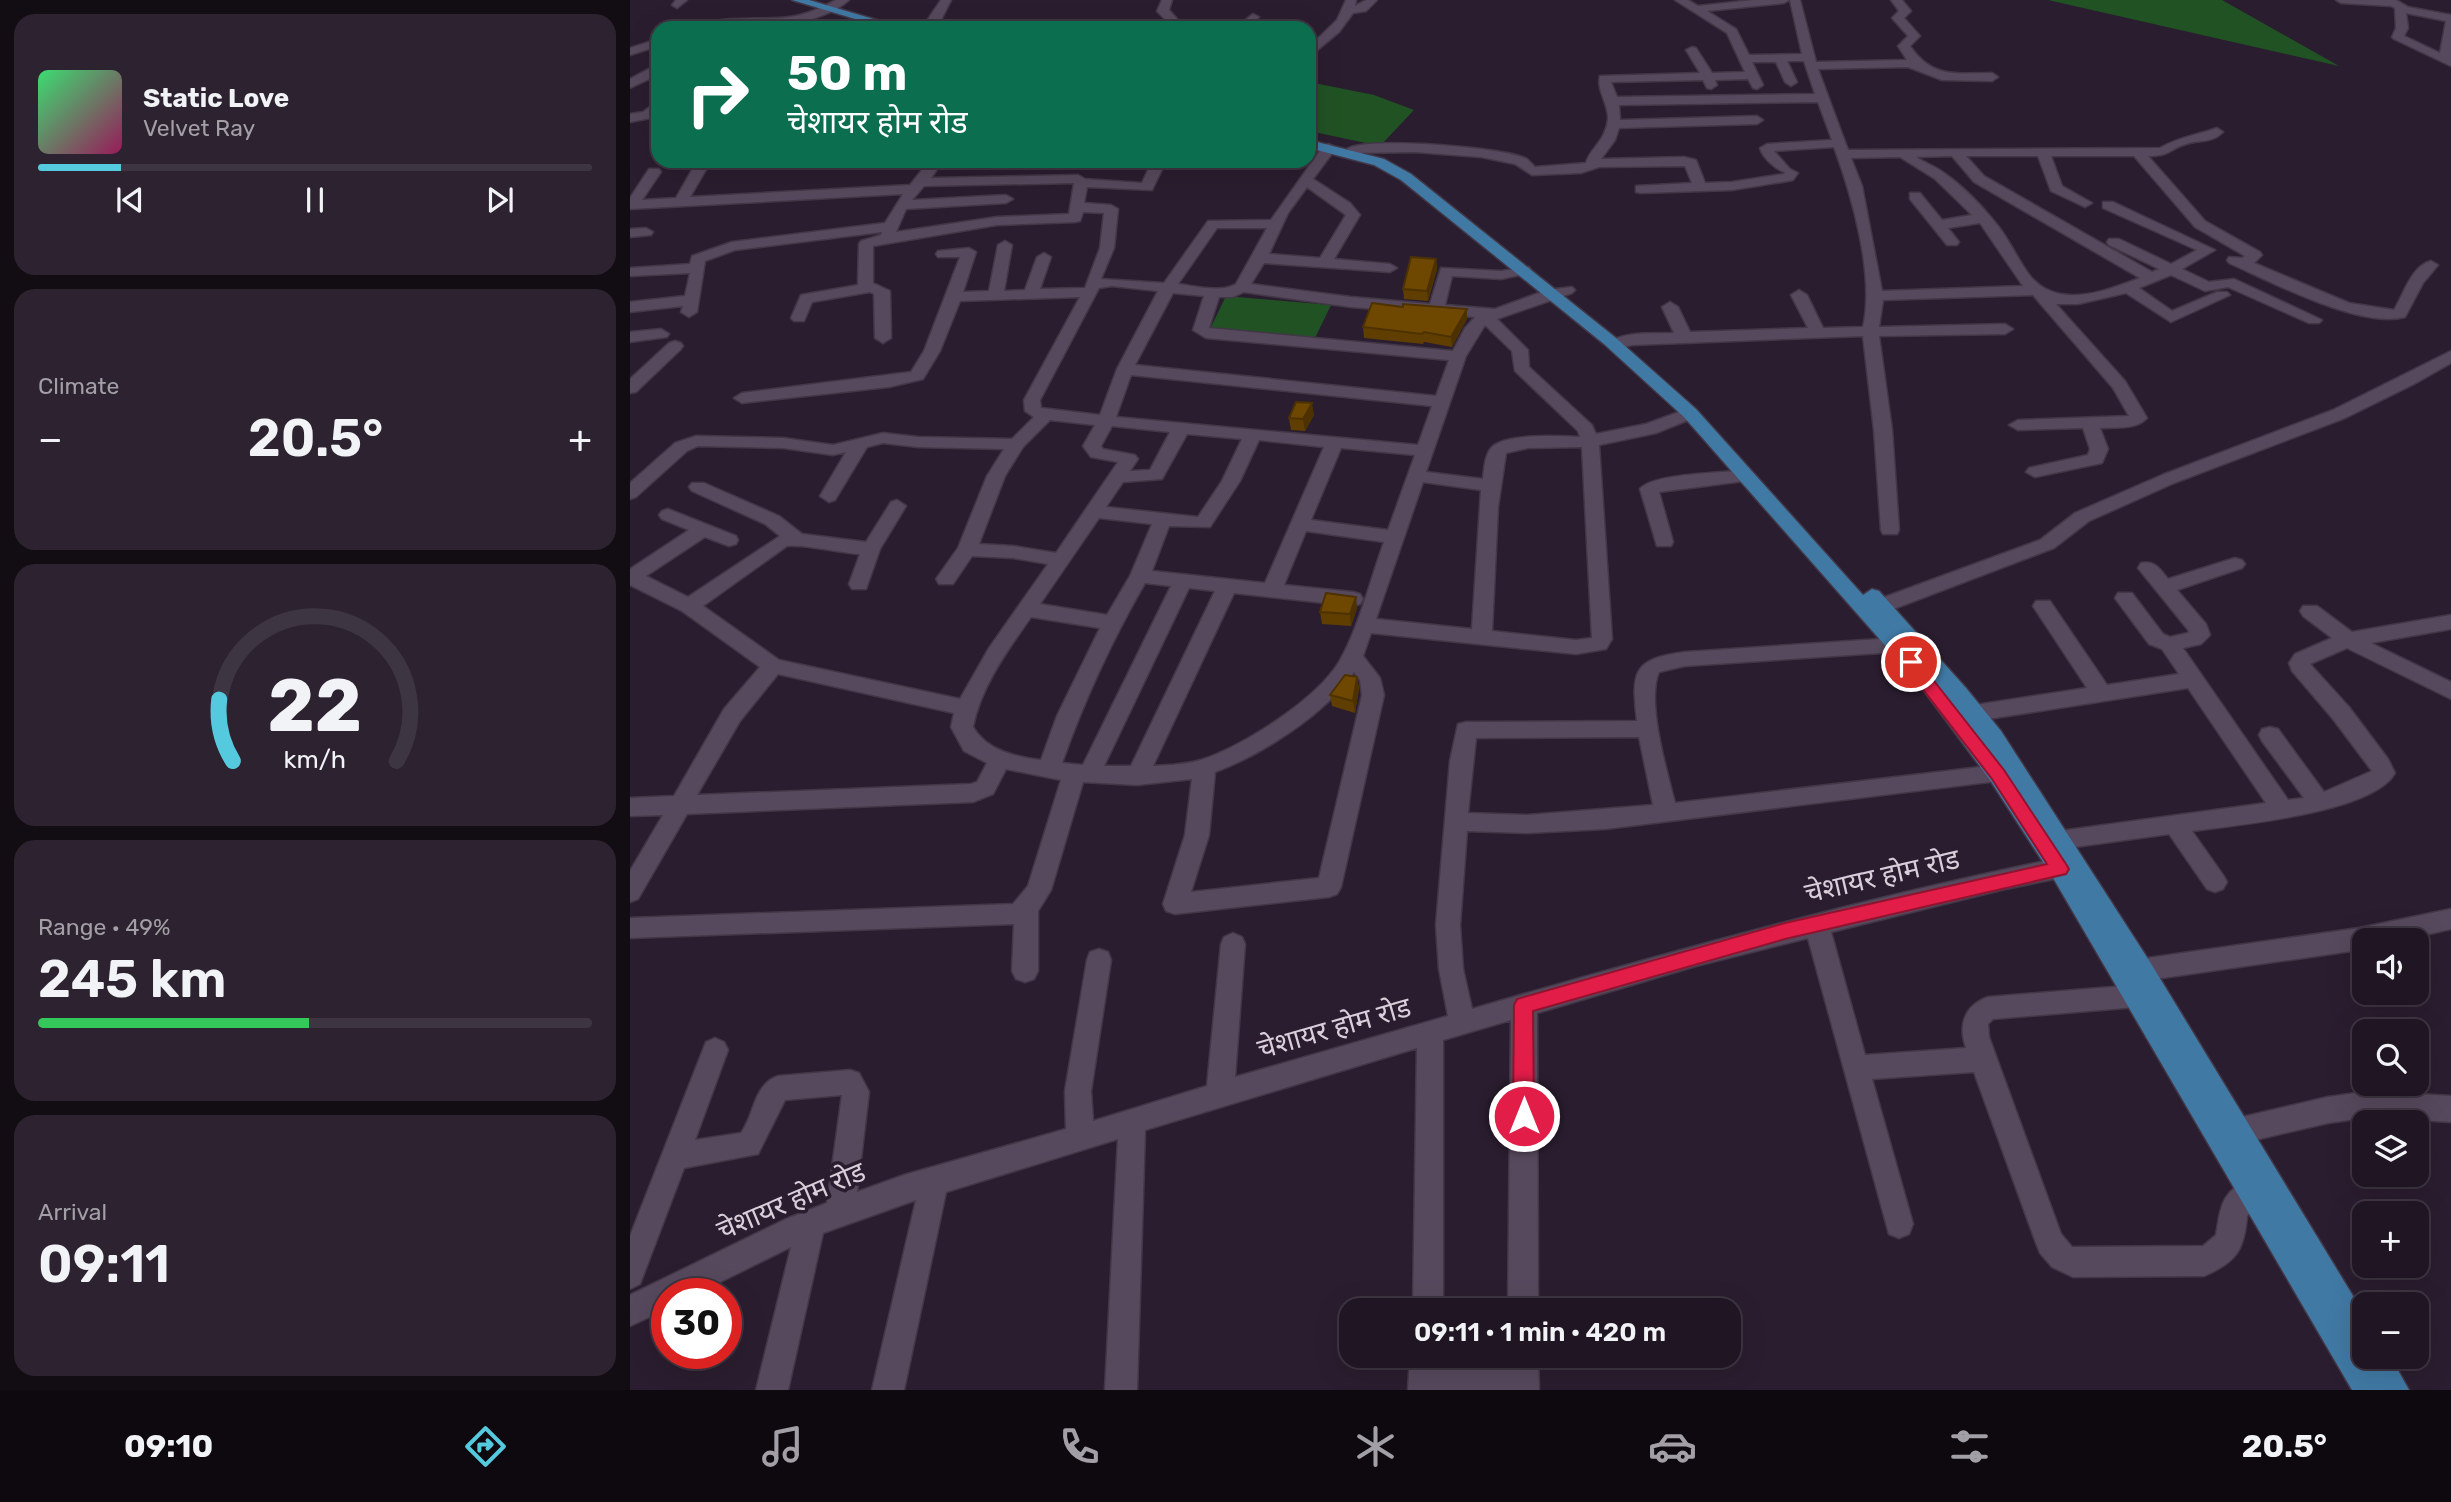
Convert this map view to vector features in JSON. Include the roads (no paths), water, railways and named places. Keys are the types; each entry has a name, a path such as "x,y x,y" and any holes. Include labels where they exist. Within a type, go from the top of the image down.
{"main road":[{"path":"781,0 868,21"},
{"path":"797,0 860,21"},
{"path":"1316,140 1381,157 1408,169 1523,264"},
{"path":"1319,146 1379,162 1400,173 1559,292 1710,415 1975,713 2060,840 2068,867 2137,996 2369,1390"},
{"path":"1623,343 1690,413 1940,696 2068,867 2141,970 2352,1322"},
{"path":"2381,1369 2393,1390"}],"street":[{"path":"802,21 844,0"},
{"path":"935,21 946,0"},
{"path":"1167,0 1163,10 1167,16 1178,21"},
{"path":"1316,44 1350,5 1363,8 1372,0"},
{"path":"1681,0 1716,19 1737,37 1743,61 1753,75 1762,99"},
{"path":"1698,9 1784,0"},
{"path":"1896,0 1905,11 1898,18 1914,36 1905,46 1917,65"},
{"path":"2340,0 2395,4 2451,20 2448,60 2398,37 2402,28 2395,4"},
{"path":"1730,5 1741,16"},
{"path":"1716,19 1795,5 1822,98 1855,186 1875,296 1870,331 1883,430 1891,530"},
{"path":"1249,21 1253,17"},
{"path":"630,54 651,45"},
{"path":"1692,50 1707,62 1715,99"},
{"path":"630,54 651,55"},
{"path":"1743,61 1780,58 1908,63 1942,76 1992,77"},
{"path":"1780,58 1791,82"},
{"path":"1592,164 1593,159 1609,142 1612,124 1612,101 1603,79 1753,75"},
{"path":"630,84 637,78 651,76"},
{"path":"1646,77 1650,100"},
{"path":"1612,101 1822,98"},
{"path":"630,118 647,115 651,111"},
{"path":"1612,124 1757,120"},
{"path":"1641,189 1752,184 1788,177 1788,171 1766,151 1767,148 1904,153 2163,152 2182,140 2207,138 2217,132"},
{"path":"1354,149 1402,146 1460,152 1522,162 1532,171 1581,169 1592,164 1687,161 1692,164 1700,188"},
{"path":"2043,151 2056,188 2085,203"},
{"path":"1956,152 1970,172 1990,186 2153,279"},
{"path":"2137,152 2200,224 2255,255 2244,264"},
{"path":"1904,153 1912,162 1941,177 1983,218 2001,239 2016,267 2096,357 2139,418 2128,422 2018,425"},
{"path":"681,202 700,168"},
{"path":"868,288 866,244 889,232 901,205 931,168"},
{"path":"631,205 918,185 1069,179 1078,179 1081,183 1147,187 1156,168"},
{"path":"954,297 1091,288 1168,287 1233,292 1242,287 1260,258 1275,223 1310,168"},
{"path":"631,205 654,172"},
{"path":"1305,179 1345,206 1353,215 1325,263"},
{"path":"630,307 690,306 699,256 732,246 889,232 963,229 997,221 1075,218 1081,183"},
{"path":"1915,196 1952,242"},
{"path":"901,205 1006,200"},
{"path":"2109,205 2345,307 2400,314 2413,283 2431,265"},
{"path":"1077,207 1111,209 1107,248 1091,288 1030,404 1033,411 1046,415 1424,451"},
{"path":"1938,225 1983,218"},
{"path":"1275,223 1213,223 1168,287 1125,369 1106,421 1091,448 1097,453 1129,458 1119,477 1058,560 969,699 962,726 971,747 1048,770 1137,776 1178,773 1204,767 1258,740 1308,705 1335,682 1353,658 1441,402 1458,356 1473,328 1490,316 1559,292"},
{"path":"630,233 646,232"},
{"path":"2112,241 2172,271 2212,287 2229,282 2314,320"},
{"path":"996,295 1005,245"},
{"path":"1875,296 2039,292 2050,298 2082,299 2153,279 2208,250"},
{"path":"742,398 897,381 917,376 932,351 969,252 943,254"},
{"path":"1031,294 1044,257"},
{"path":"1260,258 1390,268"},
{"path":"1436,309 1446,271 1501,275 1523,264"},
{"path":"630,272 698,268"},
{"path":"1242,287 1351,302 1490,316 1520,349 1521,368 1586,429 1590,442 1602,639 1599,644 1576,647 1364,625"},
{"path":"2127,287 2173,317 2222,295"},
{"path":"799,318 806,298 868,288 882,291 883,338"},
{"path":"1213,292 1200,327 1206,333 1458,356"},
{"path":"1799,295 1819,335"},
{"path":"1670,307 1684,337"},
{"path":"1623,343 1745,334 1819,335 1870,331 2005,329"},
{"path":"630,337 661,334"},
{"path":"630,388 676,346"},
{"path":"1881,606 2047,544 2082,517 2168,479 2339,414 2408,381 2451,356"},
{"path":"630,364 656,364"},
{"path":"1125,369 1441,402"},
{"path":"1482,637 1490,485 1495,455 1505,446 1590,442 1611,435 1650,429 1690,413"},
{"path":"946,579 967,549 996,476 1016,444 1046,415"},
{"path":"2035,472 2096,459 2099,449 2090,423"},
{"path":"1119,477 1156,475 1181,428"},
{"path":"1094,512 1162,521 1203,523 1231,481 1252,435"},
{"path":"630,493 691,442 783,443 832,450 883,438 1016,444"},
{"path":"1272,590 1335,442"},
{"path":"829,496 860,444"},
{"path":"1416,476 1490,485"},
{"path":"1664,542 1649,489 1660,485 1746,476"},
{"path":"698,487 772,520 796,539"},
{"path":"630,503 630,510"},
{"path":"859,584 872,549 897,506"},
{"path":"668,515 729,540"},
{"path":"1048,770 1068,716 1112,623 1140,576 1162,521"},
{"path":"1300,524 1395,537"},
{"path":"704,529 635,576 636,581 689,606 773,666 966,708"},
{"path":"689,606 778,543 796,539 830,546 872,549"},
{"path":"967,549 1013,552 1058,560"},
{"path":"2164,587 2235,564"},
{"path":"2125,598 2158,641 2169,644 2194,639 2200,635 2199,629 2148,568"},
{"path":"1140,576 1373,600"},
{"path":"630,928 998,915 1016,914 1026,909 1039,890 1082,774 1183,581"},
{"path":"1137,776 1227,586"},
{"path":"2043,606 2103,695"},
{"path":"1026,610 1112,623"},
{"path":"2310,611 2348,640 2451,691"},
{"path":"2060,840 2284,811 2320,803 2376,781 2384,773 2358,732 2300,667 2301,659 2348,640 2451,622"},
{"path":"2169,644 2284,811"},
{"path":"1666,814 1648,729 1646,677 1650,668 1660,663 1896,645"},
{"path":"1204,767 1197,835 1175,904 1329,887 1373,695 1370,678 1353,658"},
{"path":"630,892 732,715 773,666"},
{"path":"1975,713 2192,680"},
{"path":"1462,1023 1449,946 1450,900 1466,730 1648,729"},
{"path":"2270,735 2320,803"},
{"path":"630,807 973,793 985,788 1001,758"},
{"path":"1457,822 1556,823 1666,814 1998,774"},
{"path":"2174,824 2215,882"},
{"name":"चेशायर होम रोड","path":"630,1311 811,1223 904,1189 1430,1032 1816,924 2005,879 2068,867"},
{"path":"1025,971 1026,909"},
{"path":"2141,970 2360,939 2451,919"},
{"path":"1816,924 1899,1224"},
{"path":"1220,1095 1233,944"},
{"path":"1080,1138 1078,1091 1099,960"},
{"path":"2137,996 1988,1008 1978,1013 1974,1023 1983,1059 2050,1243 2062,1257 2073,1262 2203,1261 2218,1256 2228,1244 2233,1209 2252,1192"},
{"path":"1523,1298 1524,1005"},
{"path":"1427,1298 1430,1032"},
{"path":"630,1274 715,1050"},
{"path":"1855,1068 1983,1059"},
{"path":"674,1156 748,1145 757,1133 771,1093 778,1088 850,1082 856,1092 841,1212"},
{"path":"2238,1132 2328,1110 2370,1104 2451,1109"},
{"path":"1121,1390 1132,1122"},
{"path":"888,1390 934,1182"},
{"path":"772,1390 811,1223"},
{"path":"1425,1374 1523,1374"}]}
